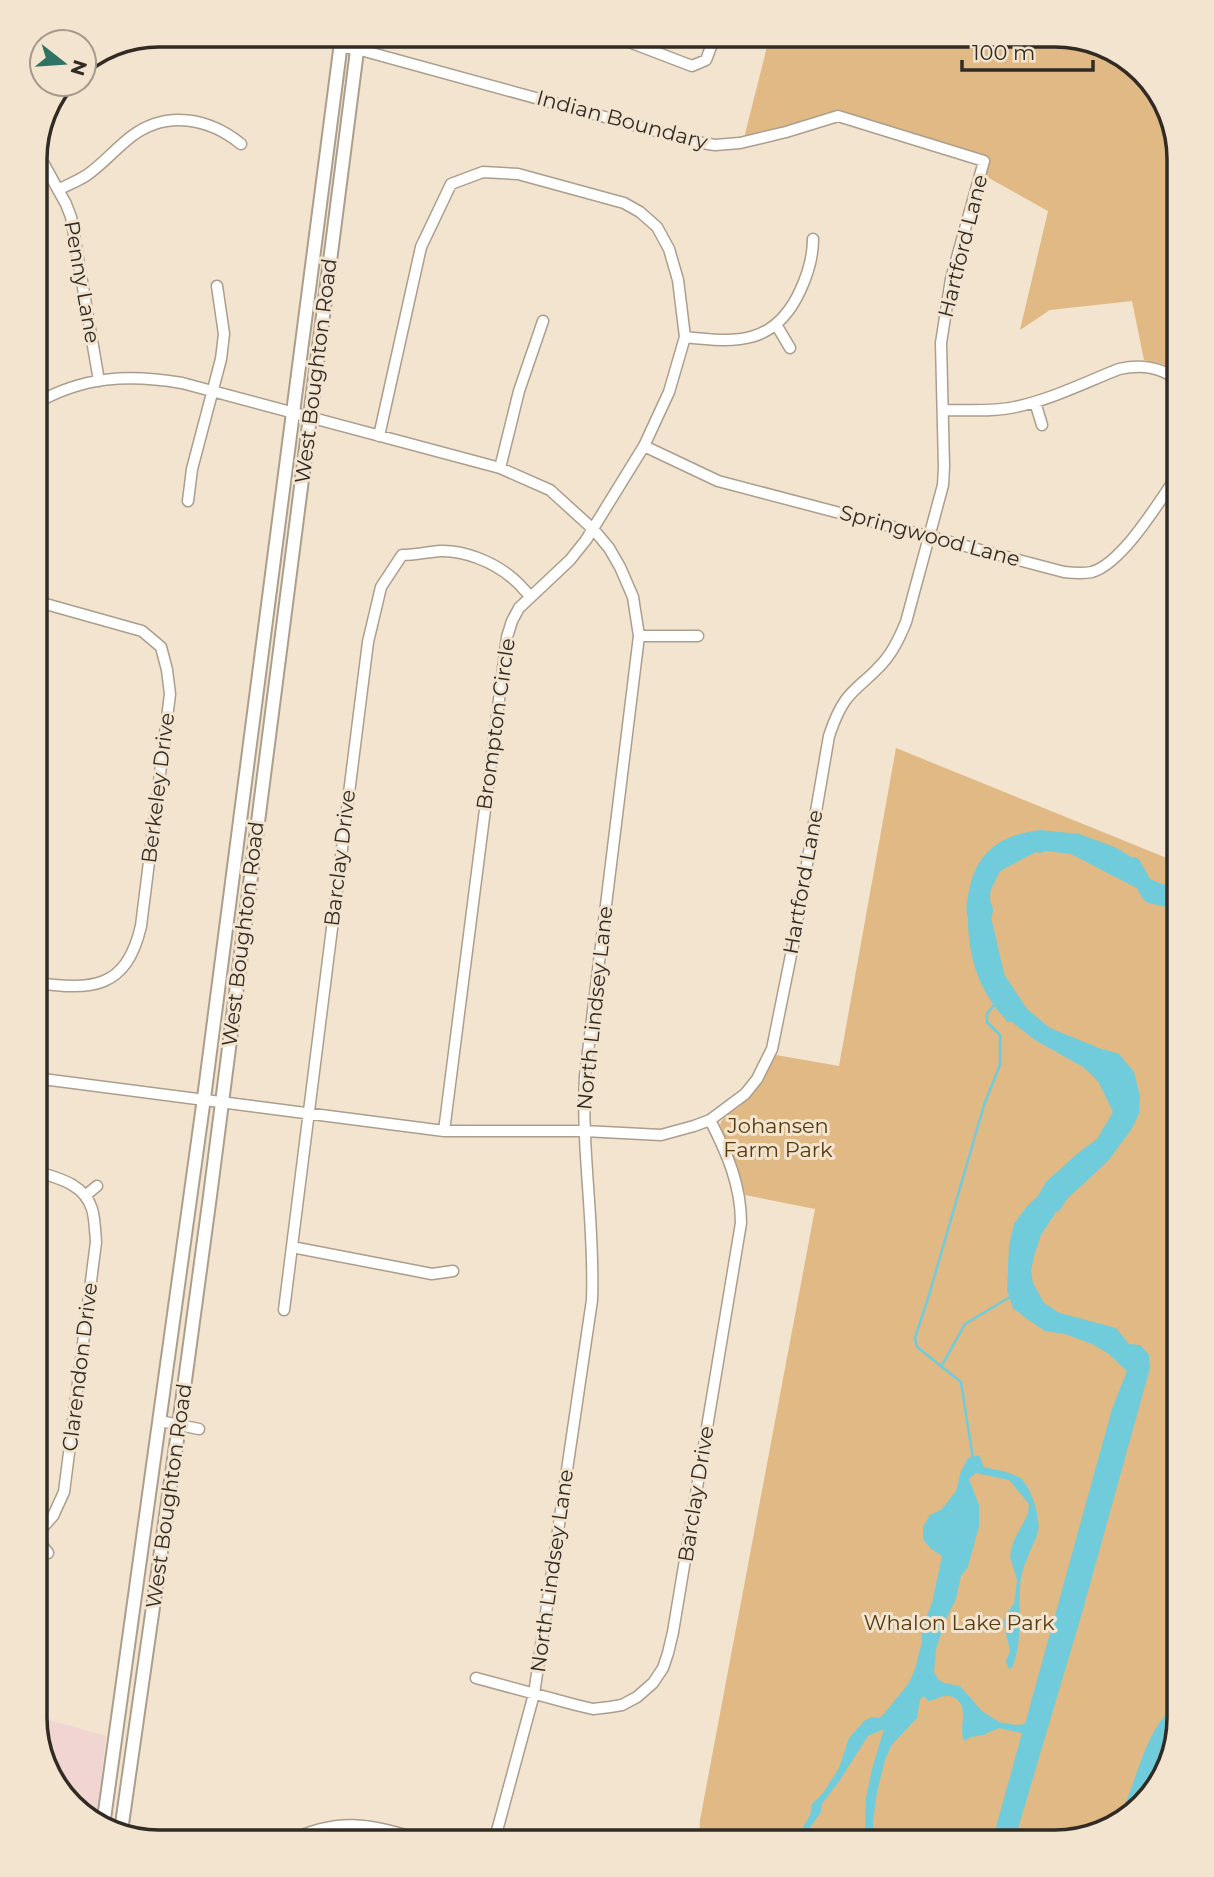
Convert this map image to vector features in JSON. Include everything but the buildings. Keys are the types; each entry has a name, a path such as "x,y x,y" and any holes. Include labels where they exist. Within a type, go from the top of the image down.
{"main road":[{"name":"West Boughton Road","path":"104,1816 204,1098 341,47"},
{"name":"West Boughton Road","path":"122,1824 179,1425 357,49"}],"street":[{"name":"Indian Boundary","path":"353,47 696,142 715,145 740,143 838,116 984,161"},
{"path":"642,47 692,66 706,60 711,47"},
{"path":"58,190 86,175 134,135 151,125 165,121 199,121 218,128 241,144"},
{"name":"Hartford Lane","path":"47,1079 444,1130 583,1131 661,1135 710,1120 745,1094 757,1079 772,1049 829,736 844,702 879,668 900,639 943,485 941,343 951,279 984,161"},
{"name":"Penny Lane","path":"47,170 69,210 73,226 99,381"},
{"name":"Brompton Circle","path":"379,436 421,247 451,184 483,172 518,174 624,203 640,212 657,228 669,249 678,280 685,337 669,392 644,446 594,530 570,560 530,597 512,621 504,654 444,1130"},
{"path":"685,337 734,341 777,326 795,303 803,284 813,257 813,239"},
{"path":"188,501 192,469 221,359 224,334 217,286"},
{"path":"500,468 519,391 543,321"},
{"path":"777,326 790,348"},
{"path":"943,410 996,410 1016,407 1132,366 1151,367 1167,374"},
{"path":"47,399 70,388 130,377 182,383 293,413"},
{"path":"1035,401 1042,425"},
{"name":"North Lindsey Lane","path":"293,413 500,468 550,491 594,530 609,548 633,597 639,636 583,1099 593,1262 592,1300 534,1694 497,1830"},
{"name":"Springwood Lane","path":"644,446 719,481 1064,572 1090,572 1118,556 1167,489"},
{"name":"Barclay Drive","path":"284,1310 368,642 381,587 402,555 450,551 491,564 512,577 530,597"},
{"name":"Berkeley Drive","path":"47,604 142,631 161,647 170,694 141,926 134,949 115,976 96,985 47,984"},
{"path":"639,636 698,636"},
{"name":"Barclay Drive","path":"476,1678 593,1709 622,1705 637,1697 653,1683 663,1668 668,1653 741,1223 739,1191 733,1169 710,1120"},
{"path":"47,1175 71,1183 86,1195 97,1186"},
{"name":"Clarendon Drive","path":"47,1523 64,1492 96,1242 92,1209 86,1195"},
{"path":"292,1247 432,1274 453,1271"},
{"path":"160,1421 199,1429"},
{"path":"317,1830 334,1825 363,1825 383,1830"}],"shaded area":[{"path":"47,1719 106,1736 97,1811 80,1797 62,1774 51,1747"}],"green space":[{"path":"767,47 1062,47 1091,53 1111,62 1134,80 1152,103 1166,145 1167,366 1144,360 1132,301 1050,310 1020,330 1048,211 987,177 983,161 838,121 742,146"},
{"name":"Whalon Lake Park","path":"896,748 1167,858 1166,1732 1158,1761 1144,1786 1111,1815 1084,1826 1055,1830 700,1830 815,1209 745,1195 737,1165 720,1125 756,1088 776,1055 839,1066"}],"water":[{"path":"1040,830 1079,834 1112,846 1129,865 1167,885 1167,899 1150,895 1071,854 1046,851 1036,852 1000,871 987,898 982,901 985,910 983,919 993,957 1027,1009 1050,1028 1119,1054 1134,1072 1140,1096 1139,1114 1131,1130 1108,1161 1056,1212 1041,1235 1031,1271 1033,1283 1044,1303 1060,1313 1116,1328 1129,1344 1140,1345 1149,1355 1150,1368 1082,1613 1018,1830 995,1830 1022,1733 999,1728 964,1741 963,1712 959,1702 947,1696 928,1701 924,1696 920,1699 917,1718 891,1746 885,1760 877,1792 873,1830 865,1830 866,1798 884,1729 868,1736 822,1804 821,1812 808,1830 802,1830 810,1815 812,1804 823,1793 839,1768 849,1738 864,1721 883,1715 909,1683 915,1669 922,1642 921,1630 932,1603 942,1556 923,1539 923,1527 930,1515 942,1509 956,1491 961,1471 968,1458 979,1455 984,1467 1011,1474 1024,1482 1038,1519 1038,1532 1021,1578 1016,1657 1009,1669 1006,1661 1010,1651 1004,1624 1005,1615 1014,1604 1017,1580 1010,1557 1013,1542 1028,1514 1029,1504 1009,1480 976,1473 969,1479 979,1505 979,1526 968,1567 961,1576 956,1599 936,1649 934,1672 944,1683 960,1686 982,1711 999,1722 1025,1724 1112,1409 1127,1371 1109,1354 1092,1344 1065,1334 1045,1331 1030,1321 1013,1308 1007,1290 1009,1245 1014,1224 1038,1196 1046,1182 1097,1139 1113,1112 1099,1083 1083,1067 1035,1040 1012,1022 1007,1022 987,994 974,963 966,908 973,877 978,865 993,847 1026,832"},
{"path":"1167,1714 1166,1732 1158,1761 1144,1786 1124,1806 1145,1750"}],"waterway":[{"path":"1113,855 1133,865 1150,895 1167,899"},
{"path":"983,880 983,918 997,978"},
{"path":"973,1459 961,1382 917,1347 915,1338 984,1105 1000,1065 1000,1035 987,1022 987,1014 994,1005"},
{"path":"941,1367 965,1324 1010,1297"}],"park label":[{"name":"Johansen Farm Park","path":"778,1138"}]}
